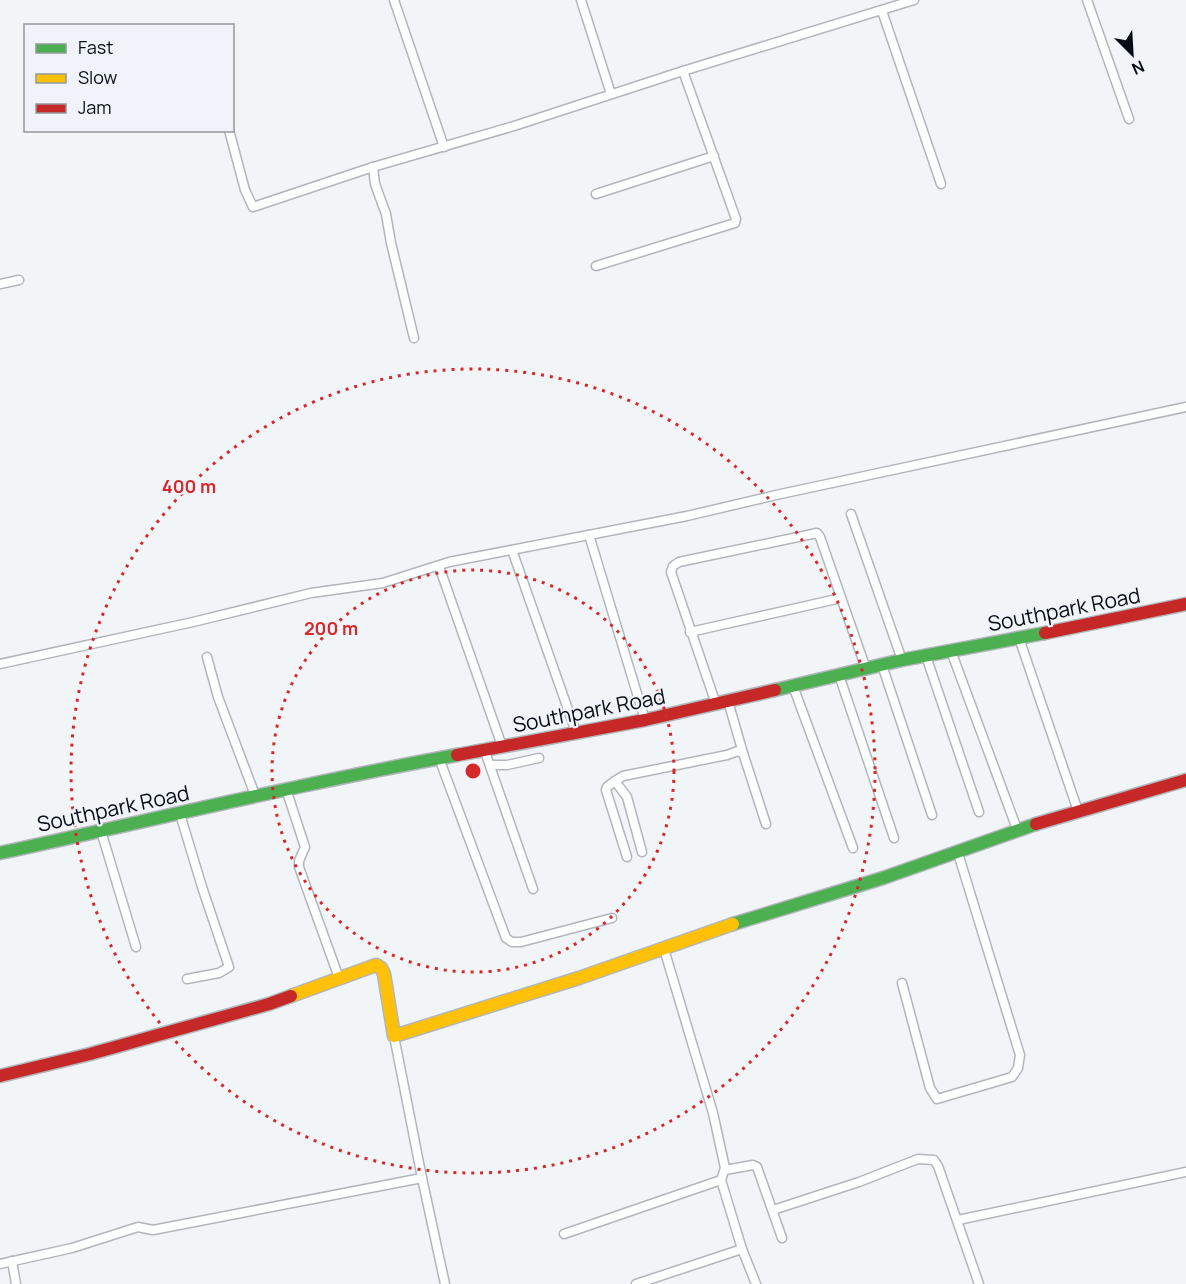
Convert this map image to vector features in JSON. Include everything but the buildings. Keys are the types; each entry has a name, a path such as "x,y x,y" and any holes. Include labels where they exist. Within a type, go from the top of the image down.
{"street":[{"path":"394,0 444,147"},
{"path":"581,0 611,94"},
{"path":"230,132 245,190 253,207 373,166 444,147 768,46 812,30 914,0"},
{"path":"1087,0 1129,119"},
{"path":"882,10 941,184"},
{"path":"596,266 735,223 736,219 683,71"},
{"path":"596,194 714,156"},
{"path":"373,166 375,184 386,214 414,338"},
{"path":"0,284 19,280"},
{"path":"0,664 193,622 311,593 384,583 439,566 589,536 1186,407"},
{"path":"851,514 902,660"},
{"path":"766,824 743,753 690,632 671,572 672,566 679,562 817,533 866,669"},
{"path":"589,536 645,720"},
{"path":"512,550 576,732"},
{"path":"439,566 502,746"},
{"path":"690,632 841,598"},
{"name":"Southpark Road","path":"0,853 180,814 255,795 645,720 902,660 1186,604"},
{"path":"1019,638 1078,811"},
{"path":"951,651 1017,829"},
{"path":"926,656 979,812"},
{"path":"207,657 218,697 255,795"},
{"path":"882,665 932,815"},
{"path":"839,675 894,838"},
{"path":"793,686 853,848"},
{"path":"484,750 533,889"},
{"path":"627,857 607,787 622,776 738,751 743,753"},
{"path":"439,758 506,938 512,942 521,942 612,918"},
{"path":"490,765 507,765 539,758"},
{"path":"394,1036 579,978 816,897 883,878 1017,829 1186,780"},
{"path":"615,781 627,797 642,852"},
{"path":"286,789 305,847 298,861 299,867 339,978"},
{"path":"180,814 201,887 230,967 219,973 187,979"},
{"path":"101,831 136,947"},
{"path":"902,983 930,1088 937,1099 1012,1077 1018,1068 1020,1055 957,850"},
{"path":"664,949 713,1113 725,1170 721,1180 742,1249 756,1284"},
{"path":"0,1076 90,1054 269,1004 376,965 384,974 394,1036 444,1284"},
{"path":"773,1210 859,1182 918,1159 929,1158 939,1166 979,1284"},
{"path":"725,1170 757,1167 782,1238"},
{"path":"958,1220 1186,1172"},
{"path":"0,1264 72,1248 138,1227 153,1230 177,1226 422,1178"},
{"path":"564,1234 721,1180"},
{"path":"636,1284 742,1249"},
{"path":"12,1261 16,1284"}],"traffic: fast":[{"path":"775,690 902,660 1045,633"},
{"path":"0,853 285,790 457,755"},
{"path":"733,924 883,878 1036,824"}],"traffic: slow":[{"path":"291,996 376,965 384,974 394,1036 579,978 733,924"}],"traffic: jam":[{"path":"1045,633 1186,604"},
{"path":"457,755 645,720 775,690"},
{"path":"1036,824 1186,780"},
{"path":"0,1076 90,1054 291,996"}]}
